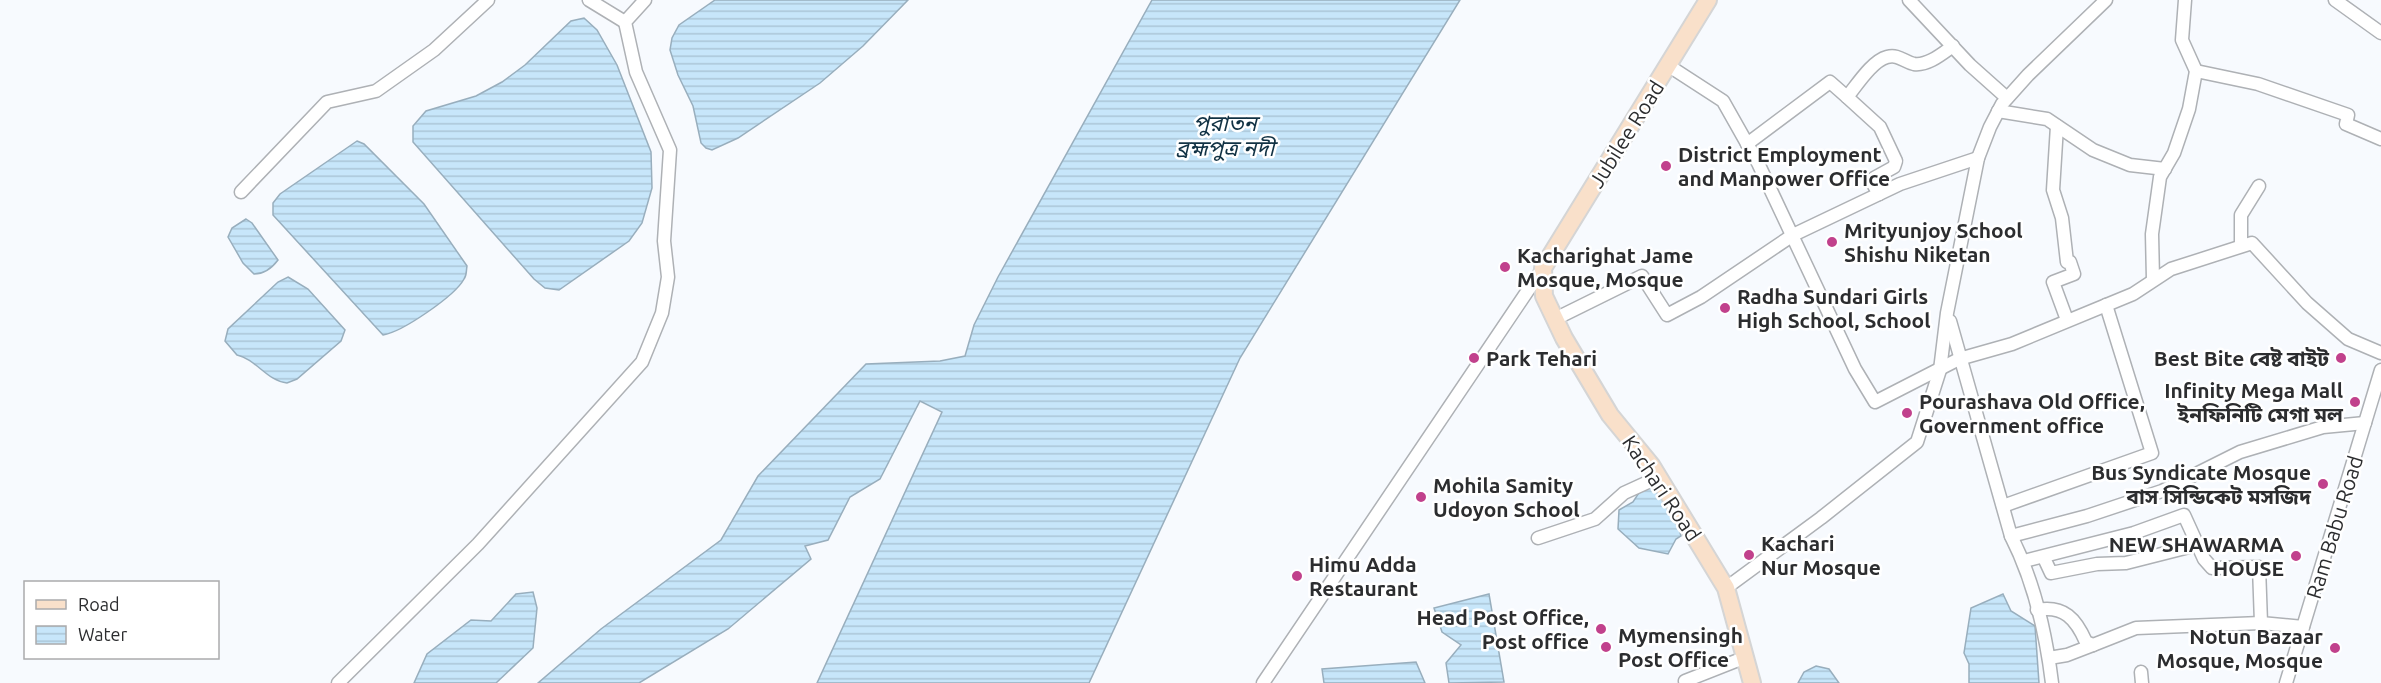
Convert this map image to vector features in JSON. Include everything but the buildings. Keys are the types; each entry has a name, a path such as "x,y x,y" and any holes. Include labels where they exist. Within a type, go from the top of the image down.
{"main road":[{"name":"Jubilee Road","path":"1543,268 1708,0"},
{"name":"Kachari Road","path":"1543,268 1544,296 1555,319 1610,415 1659,477 1726,588 1752,683"}],"street":[{"path":"241,192 327,102 376,91 434,51 488,0"},
{"path":"338,683 478,544 642,362 662,313 668,277 664,241 670,150 636,72 625,22 589,0"},
{"path":"625,22 645,0"},
{"path":"1909,0 2007,98"},
{"path":"1726,588 1821,519 1917,442 1940,370 1947,312 1978,158 1998,111 2007,98 2106,0"},
{"path":"2153,279 2152,234 2160,177 2174,153 2189,109 2196,71 2182,40 2185,0"},
{"path":"2335,0 2381,33"},
{"path":"1847,97 1885,57 1896,56 1913,64 1920,63 1933,59 1953,46"},
{"path":"1669,66 1723,100 1793,235 1855,369 1875,402 1959,359 2012,344 2133,294 2153,279 2203,257 2252,243 2307,303 2348,339 2381,353"},
{"path":"2196,71 2258,84 2348,115 2346,124 2381,139"},
{"path":"1747,144 1830,82 1880,127 1896,161 1894,167 1874,178 1873,184 1879,194"},
{"path":"1998,111 2047,119 2093,150 2130,165 2165,169"},
{"path":"2057,126 2053,190 2062,218 2067,262 2070,262 2074,274 2053,282 2067,320"},
{"path":"1555,319 1642,276 1667,315 1701,297 1793,235 1900,184 1978,158"},
{"path":"2241,246 2241,215 2259,186"},
{"path":"1263,683 1543,268"},
{"path":"2003,506 2151,453 2106,305"},
{"path":"1947,312 2012,536 2024,561 2049,658 2052,683"},
{"name":"Ram Babu Road","path":"2286,683 2381,370"},
{"path":"2012,536 2087,516 2162,491 2240,452 2323,427 2365,423"},
{"path":"1538,538 1595,519 1624,493 1659,477"},
{"path":"2024,561 2044,558 2134,533 2184,515 2204,559 2212,568 2259,567 2261,623"},
{"path":"2044,558 2051,573 2097,564 2126,563 2197,545"},
{"path":"2037,610 2056,608 2068,614 2077,621 2086,642 2093,645"},
{"path":"2049,658 2067,655 2136,628 2261,623 2303,627"},
{"path":"1685,681 1746,657"}],"water":[{"path":"715,0 908,0 863,46 820,83 738,138 712,150 701,143 693,106 678,75 670,50 672,38 679,25"},
{"name":"পুরাতন ব্রহ্মপুত্র নদী","path":"1152,0 1460,0 1240,358 1089,683 817,683 942,412 920,401 880,479 850,497 828,540 805,546 811,559 728,629 639,683 538,683 601,629 721,540 758,476 866,364 940,361 965,356 974,325 998,277"},
{"path":"584,18 597,30 617,65 651,152 652,188 642,223 629,241 559,290 545,288 534,279 413,142 413,126 426,111 476,96 502,82 525,65 571,21"},
{"path":"357,141 364,144 424,204 467,266 464,279 450,294 415,320 383,335 273,215 273,203 280,194"},
{"path":"246,219 252,223 278,260 262,273 254,274 243,263 228,237 232,228"},
{"path":"288,277 308,289 345,330 341,341 297,379 287,383 273,378 244,357 237,355 225,341 228,329 278,282"},
{"path":"1649,484 1669,508 1679,528 1681,536 1676,539 1668,554 1639,548 1618,529 1619,510 1633,502 1642,488"},
{"path":"533,592 537,608 533,648 496,683 414,683 427,654 471,620 491,621 516,594"},
{"path":"1489,594 1504,682 1449,683 1446,663 1461,645 1442,632 1434,608"},
{"path":"2003,594 2011,611 2035,626 2039,683 1969,683 1969,664 1964,653 1971,608"},
{"path":"1416,662 1425,683 1324,683 1322,669"},
{"path":"1816,666 1829,669 1839,683 1798,683 1804,672"}],"place":[{"name":"District Employment and Manpower Office","path":"1666,166"},
{"name":"Mrityunjoy School Shishu Niketan","path":"1832,242"},
{"name":"Kacharighat Jame Mosque, Mosque","path":"1505,267"},
{"name":"Radha Sundari Girls High School, School","path":"1725,308"},
{"name":"Park Tehari","path":"1474,358"},
{"name":"Best Bite বেষ্ট বাইট","path":"2341,358"},
{"name":"Infinity Mega Mall ইনফিনিটি মেগা মল","path":"2355,402"},
{"name":"Pourashava Old Office, Government office","path":"1907,413"},
{"name":"Bus Syndicate Mosque বাস সিন্ডিকেট মসজিদ","path":"2323,484"},
{"name":"Mohila Samity Udoyon School","path":"1421,497"},
{"name":"Kachari Nur Mosque","path":"1749,555"},
{"name":"NEW SHAWARMA HOUSE","path":"2296,556"},
{"name":"Himu Adda Restaurant","path":"1297,576"},
{"name":"Head Post Office, Post office","path":"1601,629"},
{"name":"Mymensingh Post Office","path":"1606,647"},
{"name":"Notun Bazaar Mosque, Mosque","path":"2335,648"}]}
